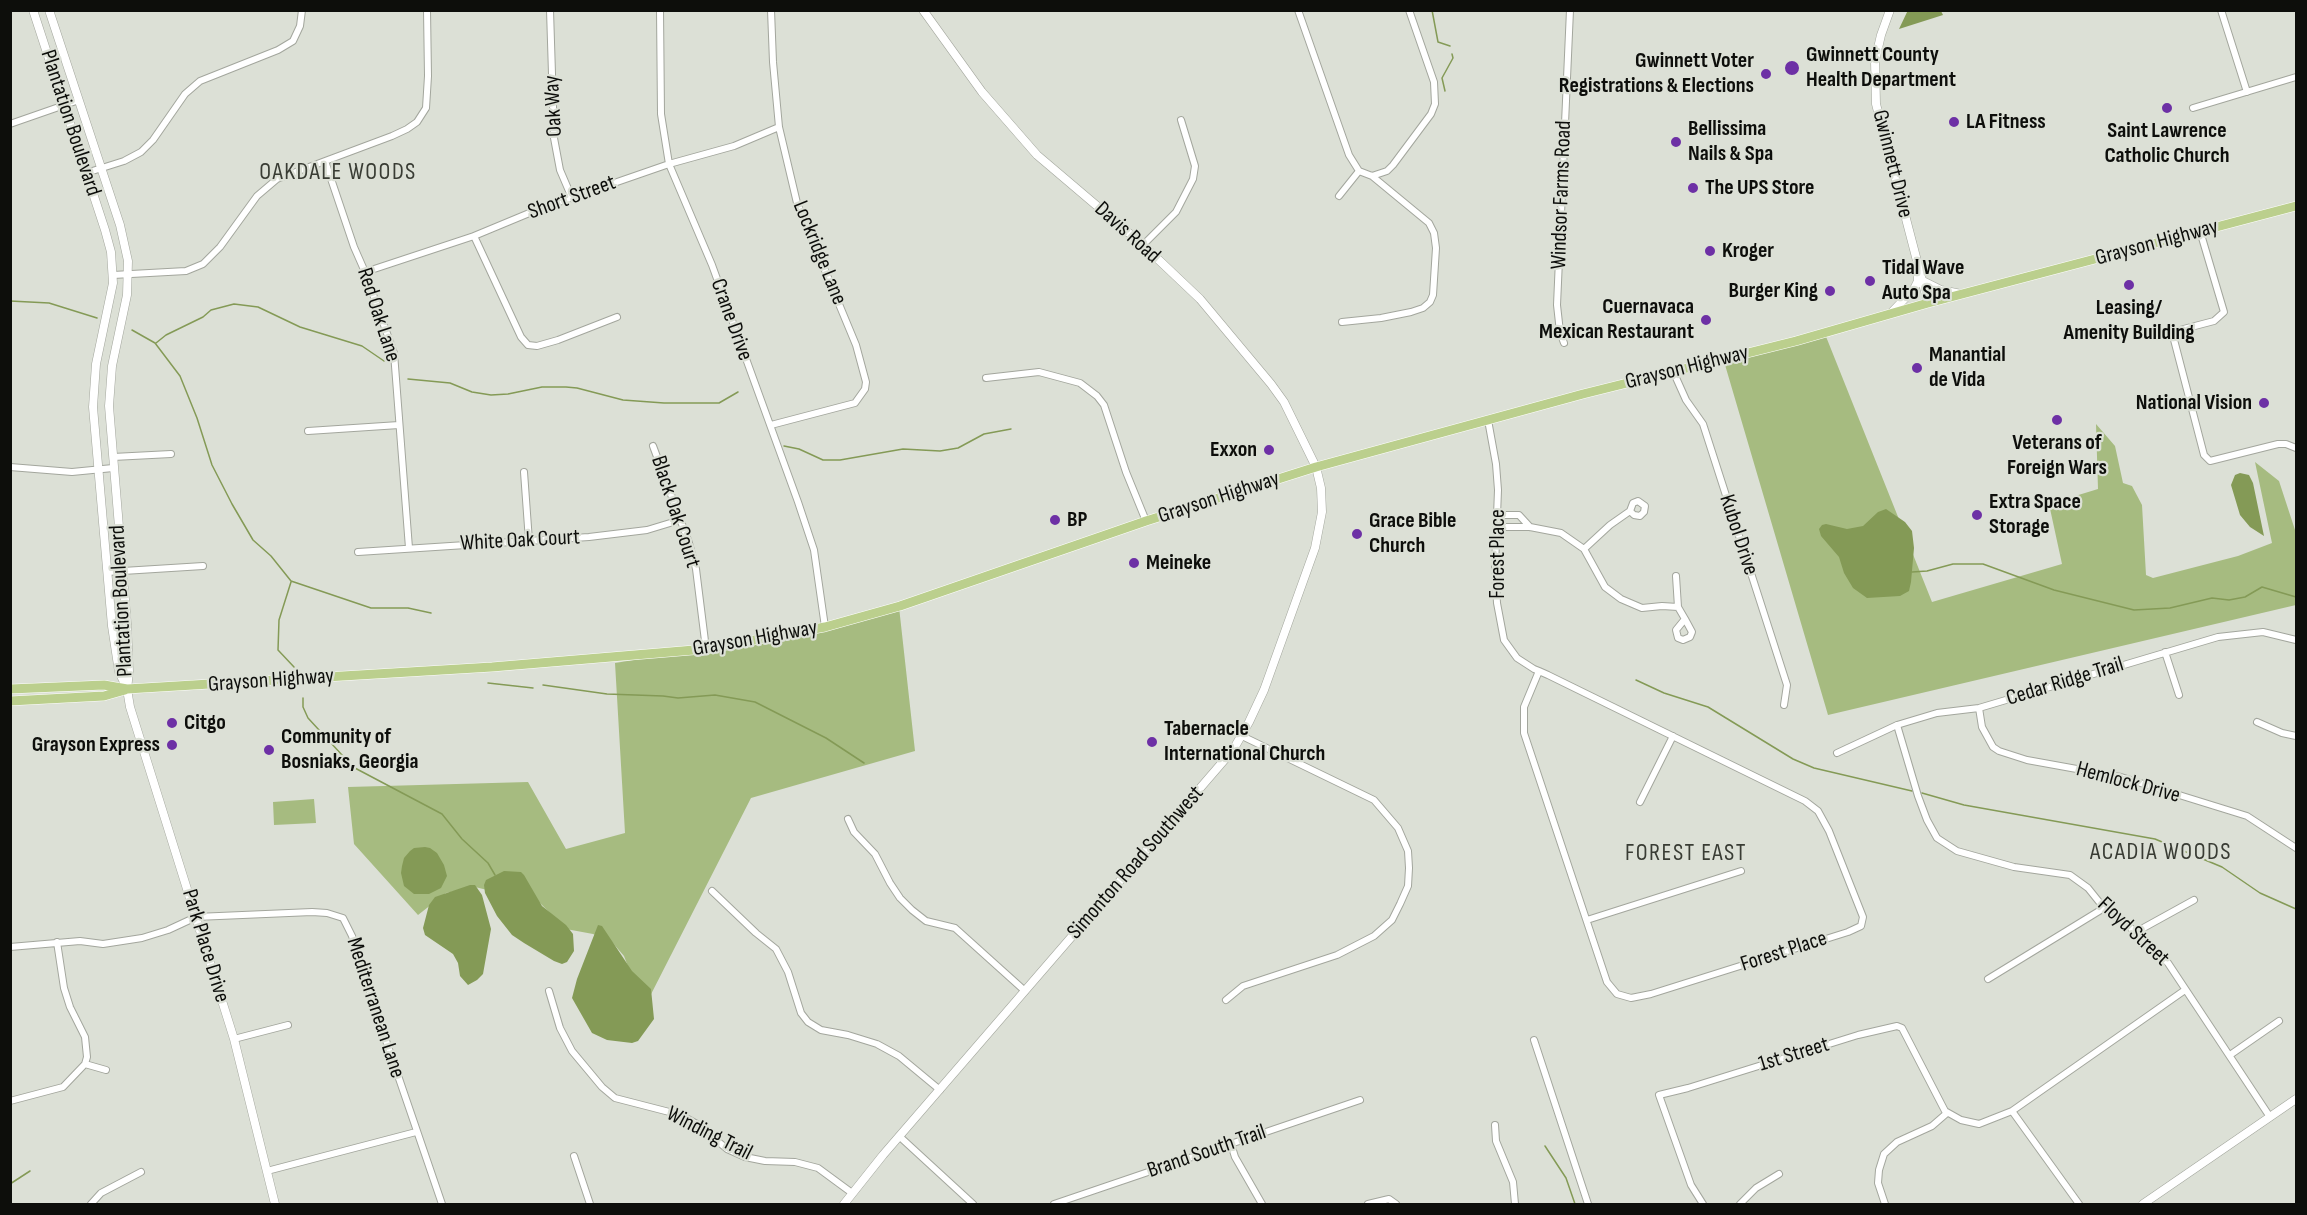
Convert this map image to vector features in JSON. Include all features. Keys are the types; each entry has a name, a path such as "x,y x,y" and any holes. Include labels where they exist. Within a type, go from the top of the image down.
{"main road":[{"name":"Grayson Highway","path":"10,689 104,685 127,689 492,667 706,649 825,627 900,606 1316,467 2296,206"},
{"name":"Grayson Highway","path":"10,702 104,696 127,689"}],"street":[{"name":"Plantation Boulevard","path":"33,10 111,252 112,292 98,354 94,388 107,572 119,672 127,689"},
{"name":"Plantation Boulevard","path":"49,10 126,249 127,295 109,389 112,457 129,672 127,689"},
{"path":"86,173 124,161 141,152 153,140 185,94 200,81 278,50 293,41 300,26 302,10"},
{"path":"113,275 186,272 203,264 220,247 257,196 277,179 392,136 417,122 426,108 427,10"},
{"name":"Oak Way","path":"550,10 554,138 560,170 572,198"},
{"name":"Crane Drive","path":"660,10 661,114 669,164 711,265 814,550 825,627"},
{"name":"Lockridge Lane","path":"771,10 772,62 779,127 797,203 856,345 866,381 865,389 855,403 771,426"},
{"name":"Davis Road","path":"922,10 982,92 1037,155 1143,245 1200,299 1284,402 1316,467"},
{"path":"1298,10 1349,155 1359,171 1372,176 1421,214 1434,233 1436,248 1433,295 1430,302 1423,308 1411,312 1342,322"},
{"path":"1372,176 1387,171 1393,165 1431,114 1435,104 1434,82 1409,10"},
{"name":"Windsor Farms Road","path":"1564,343 1560,332 1557,304 1570,10"},
{"name":"Gwinnett Drive","path":"1890,10 1875,62 1876,105 1928,303"},
{"path":"2221,10 2247,92"},
{"path":"2193,108 2296,77"},
{"path":"10,123 79,100"},
{"path":"1143,245 1176,212 1193,180 1195,166 1181,120"},
{"name":"Short Street","path":"366,272 474,236 669,164 734,146 779,127"},
{"name":"Red Oak Lane","path":"325,161 394,353 409,548"},
{"path":"1339,196 1359,171"},
{"path":"2200,231 2224,312 2214,321 2172,332 2204,455 2210,461 2278,444 2296,448"},
{"path":"474,236 521,337 528,345 537,346 558,340 617,317"},
{"path":"1890,314 1914,289 1918,281 1918,264"},
{"path":"1923,281 1941,290 1964,294"},
{"name":"Kubol Drive","path":"1673,371 1686,400 1703,424 1787,685 1784,705"},
{"path":"986,378 1039,372 1080,383 1097,396 1104,405 1126,472 1146,522"},
{"name":"Forest Place","path":"1488,420 1496,464 1495,581 1497,603 1504,640 1517,658 1539,671 1805,801 1818,811 1829,831 1863,916 1861,926 1651,994 1631,998 1617,994 1607,982 1524,733 1524,707 1539,671"},
{"path":"308,431 399,425"},
{"name":"Black Oak Court","path":"653,446 696,569 706,649"},
{"path":"112,457 171,454"},
{"path":"10,467 72,472 113,468"},
{"name":"Simonton Road Southwest","path":"844,1204 899,1136 1209,780 1242,736 1263,691 1318,540 1323,504 1316,467"},
{"path":"524,472 529,541"},
{"path":"1584,549 1610,525 1630,511"},
{"path":"1497,515 1519,515 1530,527"},
{"name":"White Oak Court","path":"358,552 529,541 647,530 680,520"},
{"path":"1497,527 1530,527 1561,533 1573,539 1584,549 1605,587 1621,599 1642,608 1678,607"},
{"path":"107,572 203,566"},
{"path":"1676,576 1678,607 1685,619"},
{"name":"Cedar Ridge Trail","path":"1838,753 1897,725 1937,713 1979,708 2218,637 2263,632 2296,640"},
{"path":"2165,652 2179,695"},
{"name":"Park Place Drive","path":"127,689 139,737 234,1039 275,1204"},
{"name":"Hemlock Drive","path":"1979,708 1982,728 1993,747 1999,751 2027,760 2121,777 2247,816 2296,848"},
{"path":"2257,722 2276,731 2296,736"},
{"name":"Floyd Street","path":"1897,725 1927,820 1937,838 1961,853 2014,867 2070,875 2088,888 2104,909 2136,932 2168,963 2270,1117"},
{"path":"1226,1000 1243,986 1337,955 1374,936 1392,920 1408,886 1408,851 1398,828 1374,800 1242,736"},
{"path":"1640,802 1673,736"},
{"path":"848,819 854,832 875,854 900,898 912,910 926,921 955,928 1025,991"},
{"path":"1587,920 1741,871"},
{"path":"712,891 776,949 788,972 801,1013 808,1022 821,1030 877,1044 899,1056 940,1090"},
{"path":"2136,932 2194,900"},
{"path":"1988,980 2104,909"},
{"name":"Mediterranean Lane","path":"196,917 312,912 327,913 343,918 352,936 442,1204"},
{"path":"10,946 57,942 103,944 142,938 168,930 196,917"},
{"path":"10,1101 63,1087 86,1064 86,1037 70,1008 64,987 57,942"},
{"path":"1885,1204 1878,1183 1879,1170 1884,1154 1897,1142 1932,1126 1947,1113 1961,1120 1978,1124 2012,1111 2185,990"},
{"name":"Winding Trail","path":"549,991 560,1028 572,1051 602,1087 615,1098 681,1115 697,1124 728,1149 745,1157 765,1161 795,1161 818,1168 852,1193"},
{"path":"2230,1055 2279,1021"},
{"path":"234,1039 288,1024"},
{"name":"1st Street","path":"1703,1204 1691,1185 1659,1095 1858,1035 1897,1026 1902,1028 1932,1089 1947,1113"},
{"path":"1534,1040 1588,1204"},
{"path":"86,1064 106,1070"},
{"path":"2143,1204 2296,1099"},
{"name":"Brand South Trail","path":"1057,1204 1360,1100"},
{"path":"2012,1111 2079,1204"},
{"path":"1496,1125 1496,1141 1513,1182 1515,1204"},
{"path":"267,1171 416,1132"},
{"path":"899,1136 973,1204"},
{"path":"1231,1144 1235,1157 1262,1204"},
{"path":"574,1156 591,1204"},
{"path":"91,1204 101,1193 141,1172"},
{"path":"1740,1204 1756,1188 1779,1174"},
{"path":"1368,1204 1389,1199 1396,1204"}],"shaded area":[{"path":"1908,10 1941,11 1943,15 1899,29"},
{"path":"1825,334 1932,602 2062,564 2049,504 2098,489 2096,424 2115,446 2123,483 2132,486 2142,505 2146,575 2153,578 2238,556 2272,543 2255,462 2279,481 2296,533 2296,605 1828,715 1723,358"},
{"path":"2240,473 2249,475 2253,483 2264,536 2250,527 2240,515 2231,485 2235,475"},
{"path":"1886,509 1905,522 1912,531 1914,548 1911,582 1909,591 1900,596 1867,598 1853,588 1844,573 1839,557 1821,536 1819,529 1826,524 1847,529 1863,526 1878,512"},
{"path":"899,607 915,751 751,798 644,1008 624,956 612,942 593,934 566,929 540,903 475,887 446,893 418,915 354,844 348,787 528,782 566,849 625,833 615,663 836,627"},
{"path":"314,799 316,823 274,825 273,802"},
{"path":"425,847 437,853 447,876 441,888 429,894 414,894 404,886 402,866 404,858 410,851 414,848"},
{"path":"504,871 521,872 542,906 566,925 573,934 574,951 567,962 562,964 554,961 524,943 512,935 497,916 485,893 484,885 486,880"},
{"path":"475,885 482,895 491,929 483,974 468,985 460,976 458,963 453,954 425,935 423,928 429,905 435,897"},
{"path":"598,925 602,926 632,971 651,989 654,1019 638,1041 632,1043 607,1040 592,1033 572,998"}],"waterway":[{"path":"1432,10 1438,42 1450,46"},
{"path":"1445,91 1442,78 1453,58 1452,54"},
{"path":"10,301 49,303 97,318"},
{"path":"156,343 166,335 203,317 211,310 234,304 258,307 300,327 362,346 384,361"},
{"path":"132,330 155,343 180,376 212,465 232,504 253,540 271,556 291,581 371,608 408,608 431,613"},
{"path":"408,379 450,383 472,392 491,395 542,387 566,387 623,400 664,403 719,403 738,392"},
{"path":"784,446 799,449 823,460 840,460 903,449 940,451 958,448 984,434 1011,429"},
{"path":"1912,572 1927,571 1953,564 1983,564 2054,590 2134,610 2170,608 2212,598 2229,600 2245,597 2262,587 2296,597"},
{"path":"291,582 279,620 278,650 294,667"},
{"path":"1636,680 1664,693 1708,707 1793,759 1814,768 1912,791"},
{"path":"488,683 533,688"},
{"path":"543,685 607,694 678,698 715,695 755,702 826,738 864,763"},
{"path":"303,698 303,707 308,718 353,767 442,814 462,839 488,863 495,875"},
{"path":"1922,793 1964,805 2155,839 2222,867 2260,893 2296,909"},
{"path":"1545,1146 1566,1178 1575,1204"},
{"path":"10,1184 30,1171"}],"place":[{"name":"Gwinnett County Health Department","path":"1792,68"},
{"name":"Gwinnett Voter Registrations & Elections","path":"1766,74"},
{"name":"Saint Lawrence Catholic Church","path":"2167,108"},
{"name":"LA Fitness","path":"1954,122"},
{"name":"Bellissima Nails & Spa","path":"1676,142"},
{"name":"The UPS Store","path":"1693,188"},
{"name":"Kroger","path":"1710,251"},
{"name":"Tidal Wave Auto Spa","path":"1870,281"},
{"name":"Leasing/ Amenity Building","path":"2129,285"},
{"name":"Burger King","path":"1830,291"},
{"name":"Cuernavaca Mexican Restaurant","path":"1706,320"},
{"name":"Manantial de Vida","path":"1917,368"},
{"name":"National Vision","path":"2264,403"},
{"name":"Veterans of Foreign Wars","path":"2057,420"},
{"name":"Exxon","path":"1269,450"},
{"name":"Extra Space Storage","path":"1977,515"},
{"name":"BP","path":"1055,520"},
{"name":"Grace Bible Church","path":"1357,534"},
{"name":"Meineke","path":"1134,563"},
{"name":"Citgo","path":"172,723"},
{"name":"Tabernacle International Church","path":"1152,742"},
{"name":"Grayson Express","path":"172,745"},
{"name":"Community of Bosniaks, Georgia","path":"269,750"}],"district":[{"name":"OAKDALE WOODS","path":"338,173"},
{"name":"ACADIA WOODS","path":"2161,853"},
{"name":"FOREST EAST","path":"1686,854"}]}
